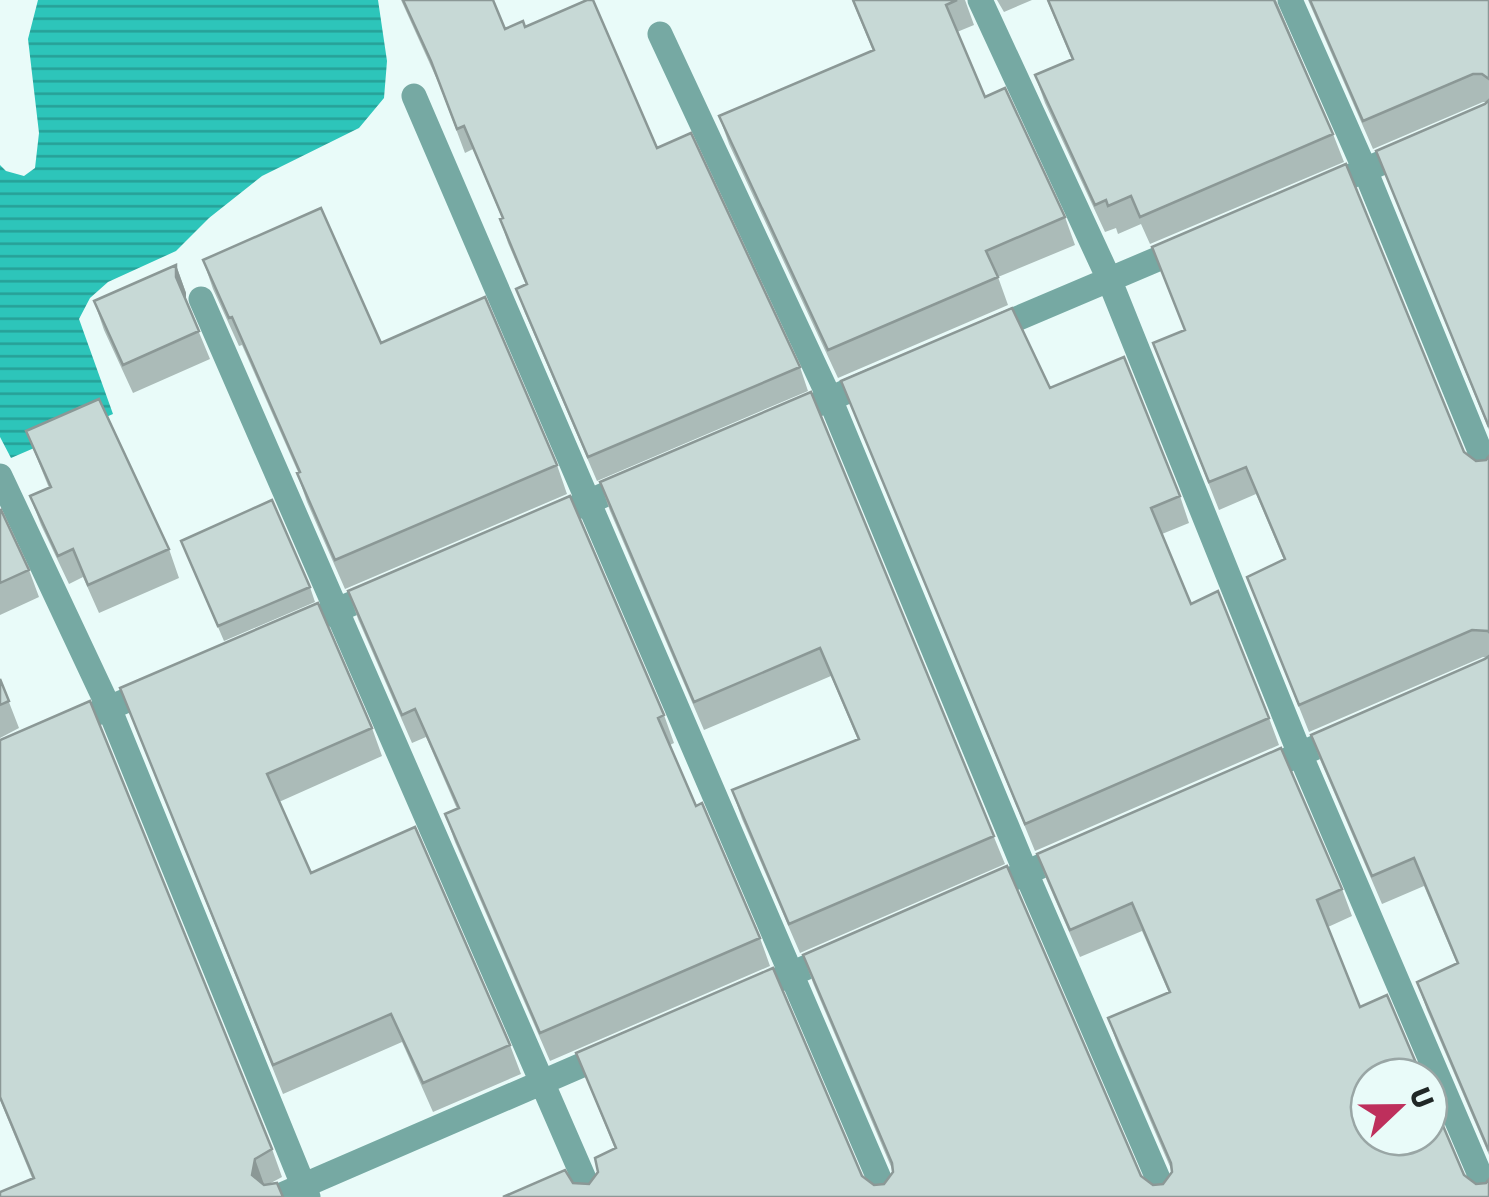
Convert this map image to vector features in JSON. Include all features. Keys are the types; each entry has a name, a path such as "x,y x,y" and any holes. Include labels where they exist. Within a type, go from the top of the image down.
{"street":[{"path":"980,0 1109,279 1300,754 1489,1196"},
{"path":"1290,0 1365,170 1489,473"},
{"path":"660,34 830,399 1026,873 1166,1197"},
{"path":"414,96 887,1197"},
{"path":"1292,202 1436,140"},
{"path":"970,339 1200,240"},
{"path":"201,299 592,1197"},
{"path":"761,428 900,369"},
{"path":"517,533 658,472"},
{"path":"0,476 109,708 306,1191"},
{"path":"267,640 409,579"},
{"path":"0,754 179,678"},
{"path":"1227,786 1369,724"},
{"path":"954,904 1099,841"},
{"path":"721,1005 864,943"},
{"path":"277,1197 306,1191 632,1044"}],"water":[{"path":"38,0 378,0 387,61 384,98 359,128 262,176 209,218 176,251 108,282 90,298 79,319 113,414 11,458 0,437 0,165 24,176 35,168 39,133 28,39"}],"building":[{"path":"403,0 493,0 505,29 523,21 525,27 593,0 657,148 691,133 800,367 588,457 516,289 527,284 500,219 503,218 464,126 457,129"},
{"path":"853,0 957,0 946,5 985,97 1005,88 1065,217 986,251 998,277 828,350 719,116 874,50"},
{"path":"1048,0 1274,0 1333,134 1140,217 1131,196 1108,206 1106,200 1095,205 1035,75 1073,59"},
{"path":"1310,0 1489,0 1489,79 1473,74 1363,121"},
{"path":"1489,100 1489,427 1376,151"},
{"path":"1346,164 1464,452 1476,461 1489,456 1489,632 1472,630 1299,705 1247,577 1285,559 1246,467 1209,482 1153,343 1185,330 1152,247"},
{"path":"321,208 381,343 485,297 557,465 335,560 232,317 229,318 203,260"},
{"path":"176,265 176,277 199,331 123,365 94,301"},
{"path":"1012,308 1050,388 1124,357 1180,496 1151,508 1191,604 1218,591 1269,718 1025,824 841,381"},
{"path":"811,392 994,836 789,924 732,790 859,739 820,648 694,702 600,482"},
{"path":"99,399 169,549 88,585 73,549 58,556 30,496 51,487 26,431"},
{"path":"570,496 664,715 658,718 696,806 702,803 760,938 540,1033 445,814 459,808 415,709 402,715 348,591"},
{"path":"272,500 310,587 218,626 181,541"},
{"path":"0,511 29,570 0,583"},
{"path":"318,603 372,728 267,774 311,873 415,827 510,1045 423,1083 391,1014 273,1065 120,688"},
{"path":"1489,656 1489,1151 1417,982 1458,963 1414,858 1372,876 1311,735"},
{"path":"0,679 9,701 0,705"},
{"path":"90,701 272,1149 255,1159 252,1175 264,1185 277,1183 283,1197 0,1197 0,1192 34,1178 0,1097 0,740"},
{"path":"1281,748 1342,889 1317,900 1360,1007 1387,995 1413,1057 1349,1057 1349,1157 1449,1157 1449,1140 1464,1175 1476,1184 1489,1179 1489,1197 503,1197 565,1170 573,1183 589,1184 598,1172 595,1158 616,1148 576,1053 773,968 862,1176 874,1185 884,1184 893,1172 892,1163 803,955 1007,866 1141,1176 1153,1185 1163,1184 1172,1172 1171,1163 1108,1018 1170,992 1132,903 1070,930 1037,854"}]}
